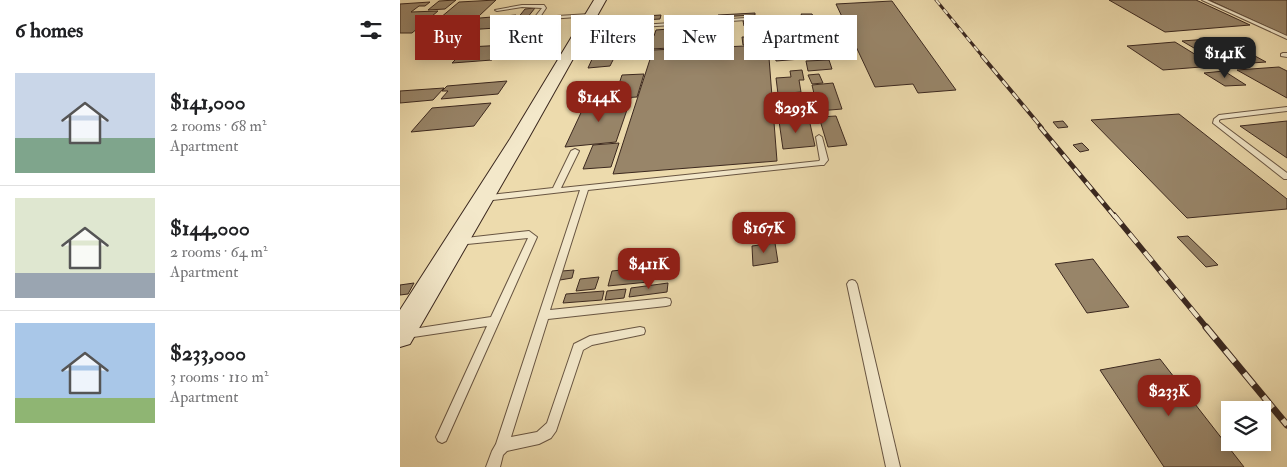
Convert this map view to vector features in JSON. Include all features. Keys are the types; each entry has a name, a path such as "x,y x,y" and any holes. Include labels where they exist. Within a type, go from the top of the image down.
{"street":[{"path":"400,335 571,47"}],"lane":[{"path":"1204,0 1287,38"},
{"path":"497,10 522,6 542,6 544,8 539,15"},
{"path":"654,25 744,19"},
{"path":"1287,109 1219,118 1216,120 1216,124 1287,177"},
{"path":"483,198 821,163 824,160 819,137"},
{"path":"556,190 575,151"},
{"path":"493,467 585,187"},
{"path":"442,437 532,235 456,243"},
{"path":"852,284 893,467"},
{"path":"544,315 666,302"},
{"path":"400,335 494,321"},
{"path":"501,447 507,444 542,438 548,433 552,427 578,347 590,341 640,331"}],"building":[{"path":"456,0 445,9 428,10 439,1"},
{"path":"496,0 480,15 444,15 459,2"},
{"path":"1109,0 1196,0 1250,25 1165,32"},
{"path":"1209,0 1287,0 1287,36"},
{"path":"892,1 956,90 918,93 913,84 875,87 857,49 857,15 841,15 836,4"},
{"path":"430,2 425,6 419,6 411,12 438,11 433,15 415,15 415,30 412,33 400,33 400,4"},
{"path":"535,8 529,15 520,15 525,9"},
{"path":"755,13 755,15 734,16 718,15"},
{"path":"654,15 661,15 660,19 654,19"},
{"path":"490,17 490,28 480,29 480,18"},
{"path":"664,29 664,48 654,49 656,30"},
{"path":"1222,38 1266,62 1223,65 1182,41"},
{"path":"1175,42 1214,66 1163,70 1127,46"},
{"path":"480,46 490,46 490,60 492,60 452,63 455,60 480,60"},
{"path":"734,46 744,46 744,60 769,60 777,161 613,174 650,60 654,60 654,50 664,50 664,60 734,60"},
{"path":"592,60 613,60 610,66 588,68"},
{"path":"829,60 832,69 808,71 806,61"},
{"path":"1279,67 1287,71 1287,98 1237,70"},
{"path":"802,70 804,80 799,80 801,92 778,94 776,78 791,77 790,71"},
{"path":"1224,71 1246,85 1225,86 1204,73"},
{"path":"644,74 637,97 603,99 607,88 618,87 622,75"},
{"path":"819,74 823,83 812,84 808,75"},
{"path":"507,81 498,94 441,99 448,91 442,91 447,86"},
{"path":"595,82 589,96 581,97 587,83"},
{"path":"833,83 842,109 818,111 812,85"},
{"path":"444,88 433,100 400,103 400,91"},
{"path":"807,95 809,117 782,119 782,97"},
{"path":"631,98 616,142 565,147 586,102"},
{"path":"491,103 474,126 411,132 432,108"},
{"path":"1179,114 1287,199 1287,209 1187,218 1091,120"},
{"path":"836,116 847,145 828,147 819,117"},
{"path":"809,119 815,146 783,149 779,121"},
{"path":"1063,121 1068,127 1058,128 1053,122"},
{"path":"1287,121 1287,158 1240,126"},
{"path":"619,143 611,167 583,169 593,145"},
{"path":"1082,143 1089,150 1080,152 1073,145"},
{"path":"1188,236 1218,265 1206,267 1177,237"},
{"path":"775,243 778,262 753,266 752,246"},
{"path":"1093,259 1129,307 1087,313 1055,264"},
{"path":"650,267 648,282 608,286 612,271"},
{"path":"574,270 572,278 560,280 562,271"},
{"path":"599,277 595,289 576,291 580,279"},
{"path":"414,283 408,294 400,295 400,285"},
{"path":"668,283 667,292 629,297 631,288"},
{"path":"626,289 624,298 605,300 607,291"},
{"path":"604,291 602,300 563,303 566,294"},
{"path":"1160,359 1221,437 1221,451 1232,451 1244,467 1164,467 1100,370"}],"railway":[{"path":"936,0 983,57"},
{"path":"982,56 1042,128"},
{"path":"1040,127 1115,217"},
{"path":"1114,215 1207,328"},
{"path":"1206,327 1287,425"}]}
